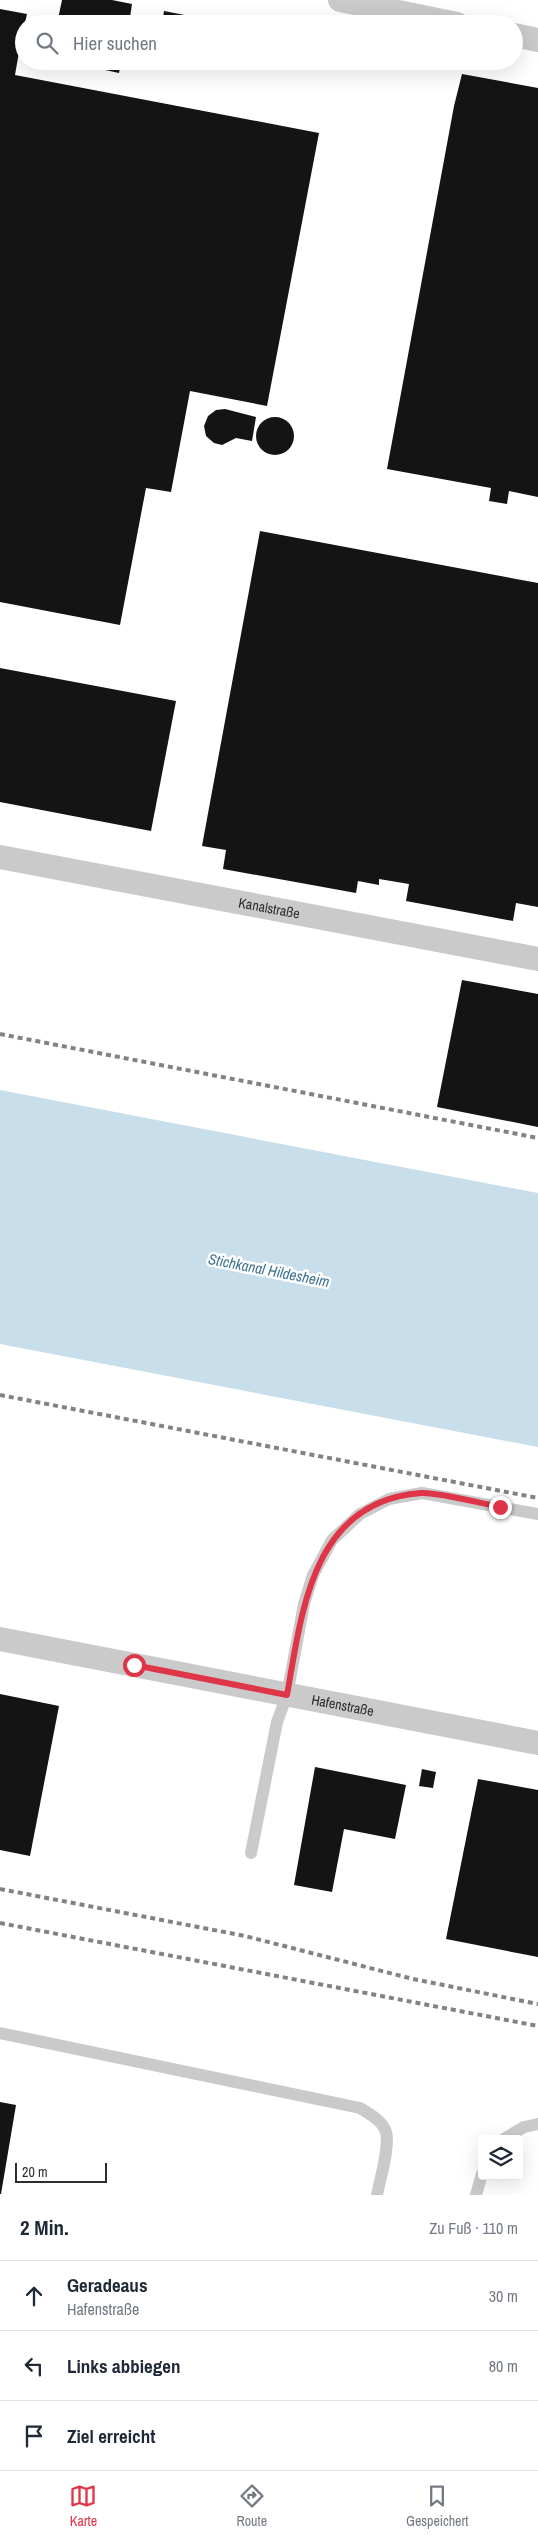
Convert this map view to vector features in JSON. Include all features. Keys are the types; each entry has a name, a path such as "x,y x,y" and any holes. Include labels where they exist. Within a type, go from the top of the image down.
{"street":[{"path":"340,0 413,15"},
{"path":"523,37 538,40"},
{"name":"Kanalstraße","path":"0,856 538,958"},
{"name":"Hafenstraße","path":"0,1639 538,1743"}],"lane":[{"path":"251,1853 277,1722 287,1695 304,1604 313,1575 332,1540 360,1514 390,1499 422,1493 538,1514"},
{"path":"0,2033 360,2108 377,2119 386,2132 385,2154 377,2195"},
{"path":"511,2135 524,2127 538,2124"},
{"path":"476,2195 480,2180"}],"water":[{"name":"Stichkanal Hildesheim","path":"0,1090 538,1193 538,1447 0,1344"}],"building":[{"path":"62,0 112,0 132,4 130,15 59,15"},
{"path":"0,9 27,14 15,15 15,75 319,133 267,406 190,391 171,492 146,488 120,625 0,602"},
{"path":"164,11 185,15 163,15"},
{"path":"105,70 120,70 119,73"},
{"path":"462,74 538,88 538,497 509,491 507,504 489,501 491,488 387,469 454,106"},
{"path":"225,409 256,417 252,441 236,438 222,445 214,443 206,436 204,426 208,416 216,410"},
{"path":"275,417 289,422 294,436 289,450 275,455 261,450 256,436 261,422"},
{"path":"260,531 538,583 538,907 516,903 513,921 406,901 409,884 379,879 379,885 358,881 356,893 223,869 226,850 202,846"},
{"path":"0,668 176,701 151,831 0,802"},
{"path":"462,980 538,994 538,1127 437,1107"},
{"path":"0,1694 59,1706 30,1856 0,1850"},
{"path":"315,1767 406,1785 395,1839 344,1829 332,1892 294,1885"},
{"path":"422,1769 436,1772 433,1788 419,1786"},
{"path":"478,1779 538,1790 538,1957 446,1939"},
{"path":"0,2102 16,2105 1,2194 0,2194"}],"railway":[{"path":"0,1034 538,1138"},
{"path":"0,1395 538,1498"},
{"path":"0,1889 245,1936 413,1979 538,2004"},
{"path":"0,1923 538,2026"}],"route":[{"path":"134,1665 287,1695 304,1604 313,1575 332,1540 360,1514 390,1499 422,1493 500,1507"}]}
